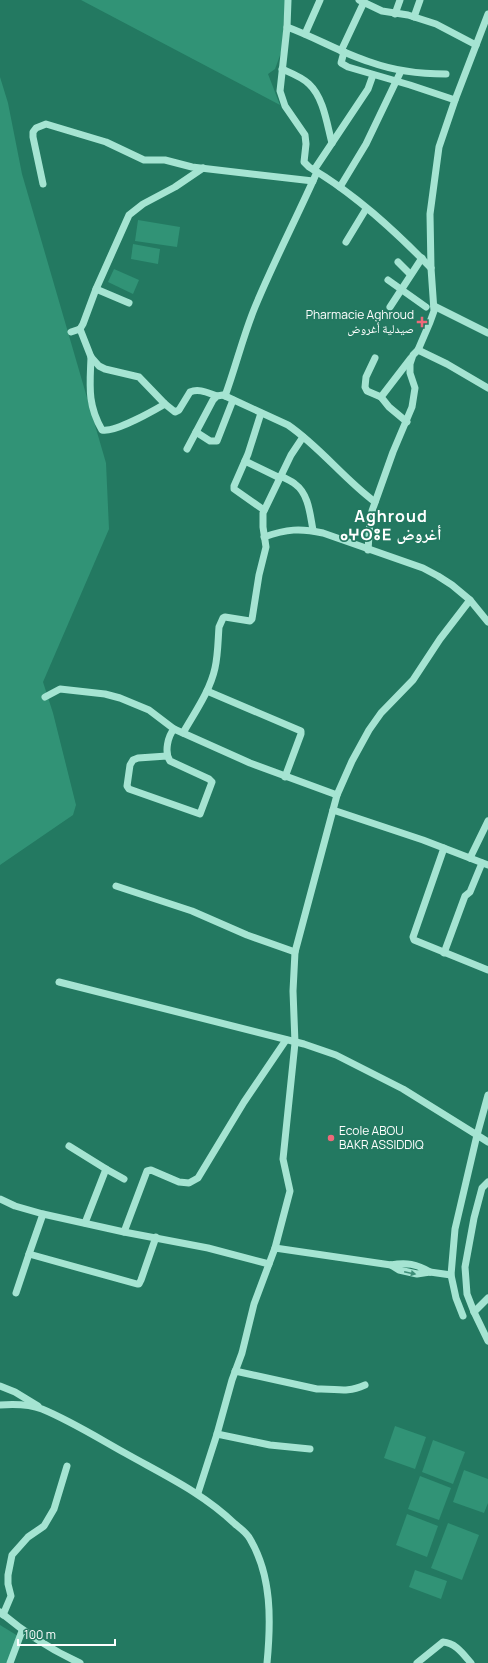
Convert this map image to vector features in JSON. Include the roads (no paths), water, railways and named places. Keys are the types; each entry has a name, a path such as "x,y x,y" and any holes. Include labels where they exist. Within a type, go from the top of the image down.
{"street":[{"path":"288,0 287,27 280,91 285,106 305,135 306,144 304,162 340,187 404,240 431,268"},
{"path":"305,34 320,0"},
{"path":"394,14 400,0"},
{"path":"414,17 420,0"},
{"path":"455,100 343,65 341,61 342,51 362,1 373,3 382,11 414,17 436,24 476,45"},
{"path":"368,550 370,521 375,502 393,452 407,422 412,407 414,393 410,370 415,353 430,322 430,214 434,176 442,138 488,14"},
{"path":"287,27 374,64 401,71 425,74 446,74"},
{"path":"282,69 301,78 310,85 323,112 332,144"},
{"path":"340,187 369,137 401,71"},
{"path":"225,396 255,307 313,181 316,171 368,89 373,75"},
{"path":"43,184 32,137 36,128 46,124 106,142 144,160 165,160 178,164 204,168 313,181"},
{"path":"71,332 80,329 83,324 96,289 129,215 143,204 175,187 204,168"},
{"path":"346,242 366,209"},
{"path":"390,307 410,274 422,258"},
{"path":"398,262 410,274"},
{"path":"388,280 430,306 488,333"},
{"path":"96,289 129,303"},
{"path":"80,329 91,357 99,366 105,369 138,376 165,404 175,412 177,412 190,392 193,391 200,390 217,396 225,396 288,425 339,468 375,502"},
{"path":"415,353 447,364 488,388"},
{"path":"381,397 397,374 415,353"},
{"path":"91,357 90,401 94,417 102,430 110,431 165,404"},
{"path":"375,358 366,377 365,387 367,391 381,397 389,407 407,422"},
{"path":"187,449 212,400 217,396"},
{"path":"196,432 210,441 217,441 233,400"},
{"path":"261,413 245,462 234,489 264,510"},
{"path":"183,733 207,691 215,667 219,627 221,621 225,617 250,621 252,619 259,575 266,548 262,519 264,510 291,455 303,437"},
{"path":"245,462 296,484 302,491 310,512 313,530"},
{"path":"264,537 294,529 313,530 423,568 452,585 470,600 488,622"},
{"path":"198,1493 218,1434 235,1371 242,1353 254,1304 275,1248 290,1191 283,1159 296,1043 293,991 295,952 337,795 352,761 369,730 381,713 412,680 449,626 470,600"},
{"path":"45,697 60,689 110,695 149,710 174,729 250,763 337,795"},
{"path":"207,691 301,731 285,777"},
{"path":"167,756 138,758 133,760 130,765 127,786 130,789 200,814 212,782 209,779 170,761 167,756 170,735 174,729"},
{"path":"333,810 424,840 485,864 470,892 465,896 444,953"},
{"path":"470,858 488,821"},
{"path":"444,848 413,937 416,942 488,970"},
{"path":"116,886 192,910 247,935 295,952"},
{"path":"59,982 286,1040 336,1055 396,1085 488,1142"},
{"path":"124,1232 147,1171 151,1170 179,1182 189,1183 198,1178 244,1102 286,1040"},
{"path":"463,1316 456,1298 451,1275 455,1229 488,1095"},
{"path":"69,1146 124,1179"},
{"path":"84,1223 106,1169"},
{"path":"488,1182 482,1188 474,1218 465,1267 467,1294 488,1341"},
{"path":"0,1199 15,1206 43,1214 124,1232 208,1248 269,1264"},
{"path":"16,1293 43,1214"},
{"path":"29,1254 139,1284 149,1260 156,1237"},
{"path":"275,1248 391,1265 399,1270 417,1274 430,1272 451,1275"},
{"path":"474,1312 488,1298"},
{"path":"235,1371 317,1388 330,1388 344,1391 354,1390 365,1385"},
{"path":"0,1386 16,1392 41,1409 198,1493 223,1512 249,1537 259,1555 269,1601 269,1634 266,1663"},
{"path":"0,1405 14,1404 41,1409"},
{"path":"218,1434 270,1445 310,1449"},
{"path":"67,1466 54,1508 44,1526 28,1537 12,1555 8,1575 8,1584 11,1596 2,1614 22,1630 65,1656 80,1663"},
{"path":"10,1663 22,1630"},
{"path":"417,1663 443,1642 449,1642 455,1646 471,1663"}],"place":[{"name":"Pharmacie Aghroud صيدلية أغروض","path":"422,322"},
{"name":"Ecole ABOU BAKR ASSIDDIQ","path":"331,1138"}],"district":[{"name":"Aghroud ⴰⵖⵔⵓⴹ أغروض","path":"391,525"}]}
